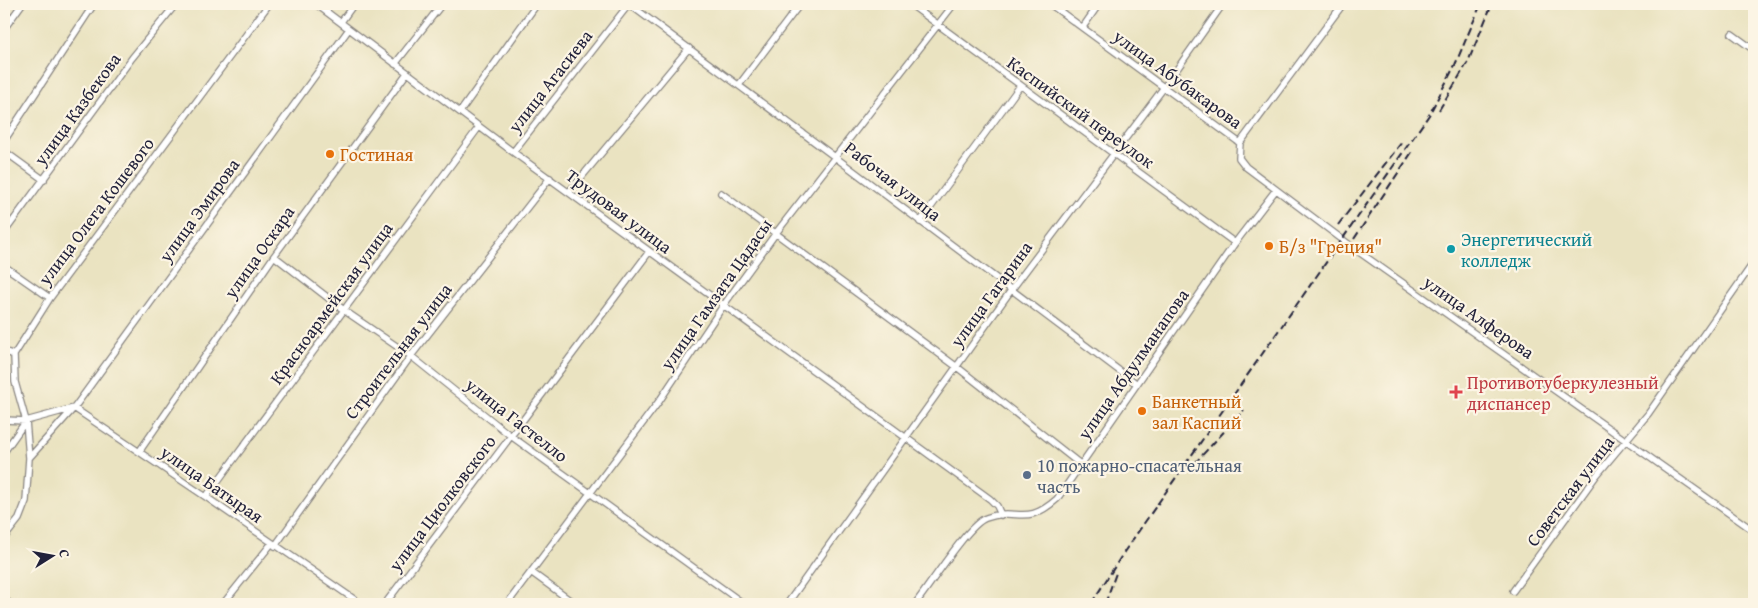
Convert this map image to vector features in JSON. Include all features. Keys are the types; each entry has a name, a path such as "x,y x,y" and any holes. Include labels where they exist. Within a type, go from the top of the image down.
{"street":[{"path":"4,29 22,4"},
{"path":"4,141 94,4"},
{"name":"улица Казбекова","path":"4,232 132,58 176,4"},
{"name":"улица Олега Кошевого","path":"14,355 50,298 269,4"},
{"name":"Трудовая улица","path":"316,4 649,252 990,499 997,506 1001,515"},
{"path":"341,22 354,4"},
{"path":"395,64 442,4"},
{"path":"460,112 537,4"},
{"name":"Рабочая улица","path":"629,4 836,156 920,222 1137,384"},
{"name":"улица Агасиева","path":"513,152 629,4"},
{"path":"739,85 800,4"},
{"name":"Каспийский переулок","path":"910,4 1236,243"},
{"name":"улица Гамзата Цадасы","path":"507,604 660,400 723,306 776,233 954,4"},
{"name":"улица Абубакарова","path":"1050,4 1165,86 1240,143"},
{"path":"1082,27 1100,4"},
{"name":"улица Гагарина","path":"787,604 906,440 1012,289 1165,86 1223,4"},
{"path":"1240,143 1343,4"},
{"name":"улица Эмирова","path":"29,458 74,408 349,29"},
{"path":"1732,34 1754,50"},
{"path":"570,192 689,48"},
{"name":"улица Оскара","path":"139,452 274,256 407,73"},
{"path":"920,222 1020,86"},
{"name":"Красноармейская улица","path":"206,496 345,311 479,127"},
{"name":"улица Алферова","path":"1240,143 1239,158 1246,167 1275,191 1626,442 1754,531"},
{"path":"4,151 44,180"},
{"name":"Строительная улица","path":"223,604 274,544 411,356 550,178"},
{"name":"улица Абдулманапова","path":"916,604 977,523 984,518 1001,515 1030,516 1036,514 1057,499 1236,243 1275,191"},
{"path":"721,193 957,367 1080,464"},
{"name":"улица Циолковского","path":"385,604 649,252"},
{"name":"улица Гастелло","path":"274,256 345,311 411,356 511,436 744,604"},
{"name":"Советская улица","path":"1513,591 1596,476 1626,442 1754,262"},
{"path":"4,266 50,298"},
{"path":"4,350 14,355 15,382 26,421 29,458 26,501 18,519 4,538"},
{"path":"4,420 26,421 74,408"},
{"name":"улица Батырая","path":"74,408 206,496 361,604"},
{"path":"4,452 26,421"},
{"path":"531,572 575,604"},
{"path":"4,599 10,604"}],"railway":[{"path":"1091,604 1124,552 1429,115 1455,65 1481,4"},
{"path":"1439,110 1468,62 1492,4"},
{"path":"1338,225 1402,142"},
{"path":"1354,239 1412,152"},
{"path":"1194,464 1244,410"},
{"path":"1105,604 1116,573"}],"place":[{"name":"Гостиная","path":"330,154"},
{"name":"Б/з \"Греция\"","path":"1269,246"},
{"name":"Энергетический колледж","path":"1451,249"},
{"name":"Противотуберкулезный диспансер","path":"1456,392"},
{"name":"Банкетный зал Каспий","path":"1142,411"},
{"name":"10 пожарно-спасательная часть","path":"1027,475"}]}
